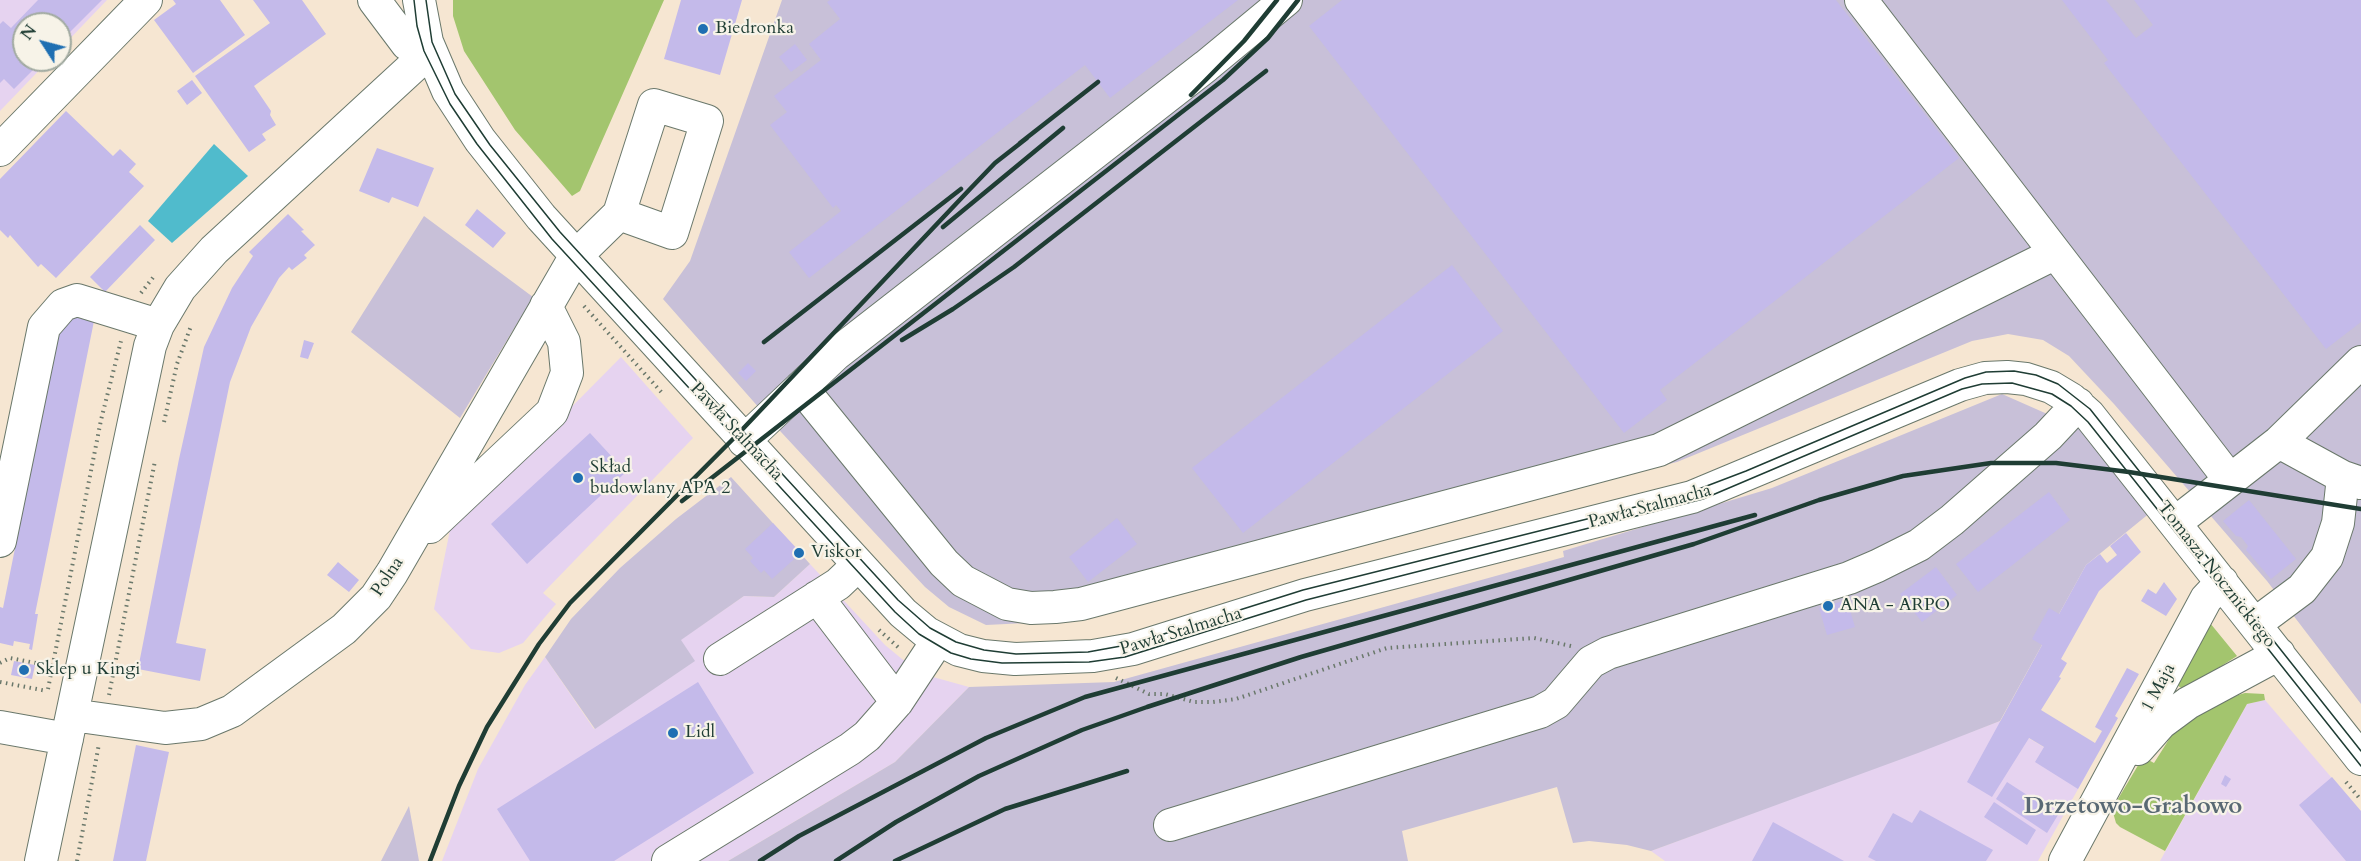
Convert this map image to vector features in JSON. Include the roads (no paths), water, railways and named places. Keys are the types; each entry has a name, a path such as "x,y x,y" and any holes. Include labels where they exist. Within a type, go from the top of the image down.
{"street":[{"path":"0,150 146,0"},
{"path":"375,0 407,44 416,50 430,51"},
{"name":"Pawła Stalmacha","path":"419,0 422,27 448,91 569,267 744,441 903,613 930,652 969,653 1008,659 1088,657 1126,651 1305,595 1692,497 1974,380 1998,377 2026,379 2072,400"},
{"path":"1861,0 2230,480"},
{"path":"744,441 836,354 1206,66 1284,1"},
{"path":"41,861 150,346 158,325 180,288 214,250 430,51"},
{"name":"Polna","path":"0,727 165,728 201,724 232,711 344,629 376,597 406,551 569,267 619,214"},
{"path":"801,387 944,563 963,581 1007,604 1031,608 1055,607 1092,601 1659,450 2054,254"},
{"path":"0,541 44,327 63,305 77,300 158,325"},
{"path":"406,551 552,412 567,373 564,342 546,306"},
{"path":"2175,523 2278,442 2361,362"},
{"path":"1170,825 1540,712 1556,703 1591,662 1608,653 1849,578 1911,549 1952,520 1997,482 2072,400"},
{"name":"Tomasza Nocznickiego","path":"2072,400 2099,427 2361,759"},
{"path":"2255,624 2302,589 2327,557 2352,480 2278,442"},
{"path":"720,659 838,584 858,565"},
{"name":"1 Maja","path":"2065,861 2101,798 2206,599 2222,582"},
{"path":"817,597 897,702"},
{"path":"668,861 850,749 867,736 897,702 930,652"},
{"name":"1 Maja","path":"2101,798 2149,735 2174,712 2279,654"}],"water":[{"path":"214,144 248,176 172,243 148,221"}],"tram line":[{"path":"414,0 417,26 424,51 450,104 477,144 552,239 895,612 919,634 951,653 971,659 1002,663 1089,662 1125,657 1306,600 1703,499 1962,389 1982,384 2012,383 2052,394 2071,406 2088,422 2361,766"},
{"path":"426,0 432,42 455,94 490,145 560,232 898,600 930,628 956,642 984,650 1016,654 1088,652 1132,644 1303,590 1683,495 1746,471 1965,378 1986,372 2014,371 2036,375 2058,384 2090,409 2361,751"}],"railway":[{"path":"1191,95 1244,41 1277,0"},
{"path":"682,501 1223,80 1268,38 1298,0"},
{"path":"902,340 953,309 1014,267 1266,71"},
{"path":"1020,143 1098,82"},
{"path":"943,227 1063,128"},
{"path":"430,861 459,786 487,727 539,644 570,603 738,434 995,163 1027,138"},
{"path":"764,342 961,189"},
{"path":"836,861 896,822 979,776 1082,730 1301,657 1694,544 1819,500 1903,476 1991,463 2056,463 2129,472 2361,509"},
{"path":"760,861 799,836 986,738 1085,697 1755,515"},
{"path":"895,861 1005,809 1127,771"}],"place":[{"name":"Biedronka","path":"703,29"},
{"name":"Skład budowlany APA 2","path":"578,478"},
{"name":"Viskor","path":"799,553"},
{"name":"ANA - ARPO","path":"1828,606"},
{"name":"Sklep u Kingi","path":"24,670"},
{"name":"Lidl","path":"673,733"}],"district":[{"name":"Drzetowo-Grabowo","path":"2133,807"}]}
